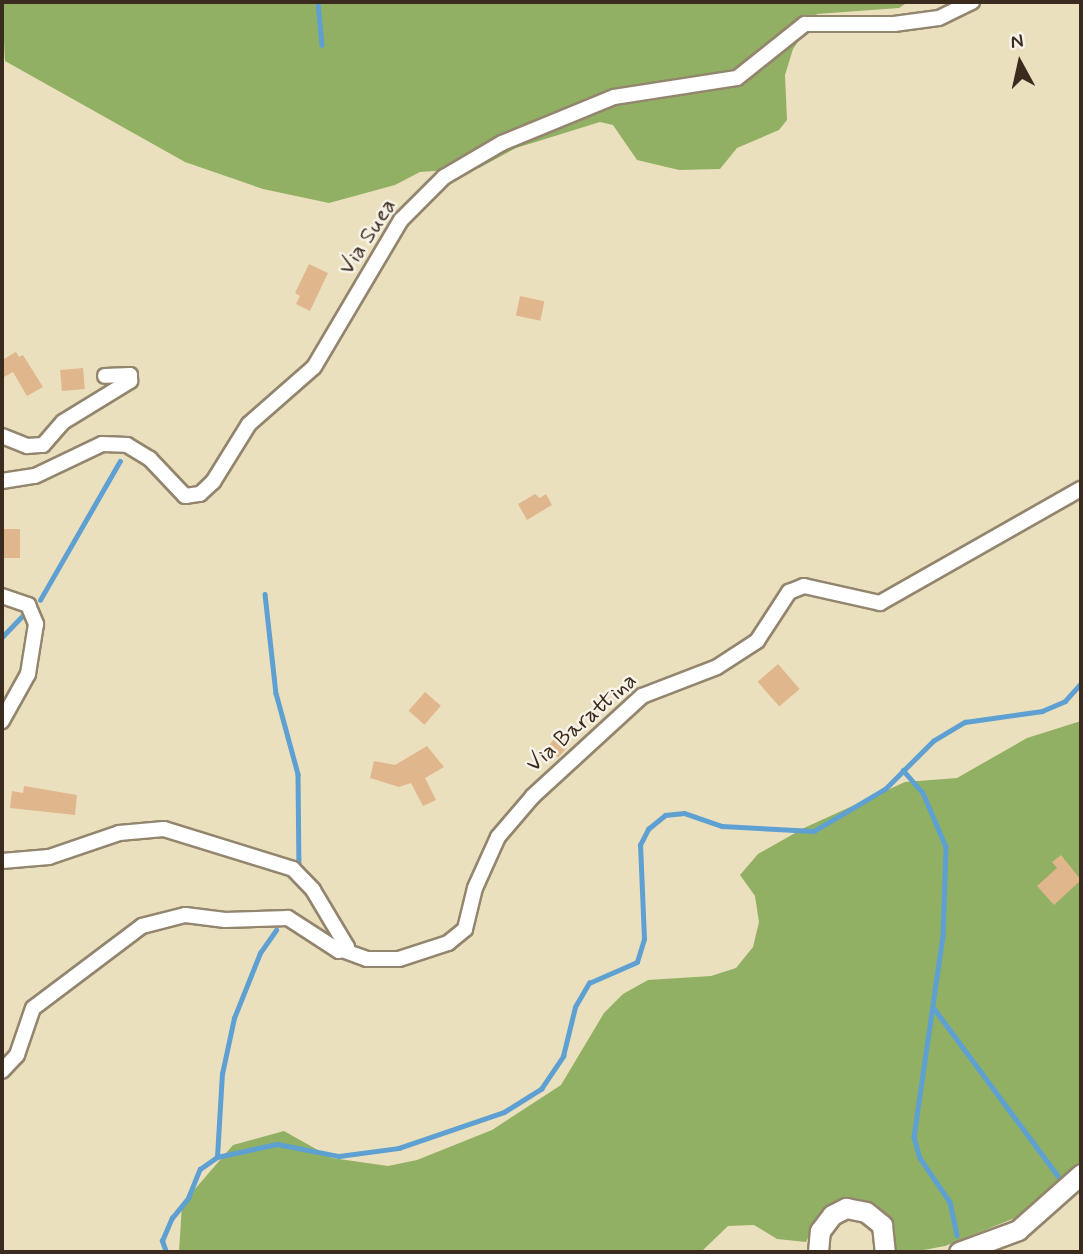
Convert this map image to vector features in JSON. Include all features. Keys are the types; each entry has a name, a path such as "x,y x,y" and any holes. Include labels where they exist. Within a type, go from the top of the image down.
{"street":[{"name":"Via Suea","path":"2,481 35,476 102,444 127,445 150,459 185,496 200,494 213,482 249,424 314,367 401,220 444,177 502,143 614,97 737,78 805,24 894,24 939,18 972,2"},
{"path":"2,436 27,446 43,445 63,422 130,381 130,375 105,376"},
{"name":"Via Barattina","path":"2,1071 17,1055 33,1008 142,926 185,915 225,920 288,918 329,946 367,959 399,959 448,943 465,929 475,888 498,837 533,796 642,696 717,667 757,641 789,592 804,586 880,603 904,594 1081,489"},
{"path":"2,596 28,605 36,624 28,674 2,721"},
{"path":"2,861 49,857 119,833 164,829 293,869 346,940 345,950"},
{"path":"958,1252 1018,1230 1081,1174"},
{"path":"818,1252 820,1231 832,1215 846,1208 866,1212 882,1225 886,1252"}],"green space":[{"path":"2,2 908,2 899,8 817,14 793,49 785,75 787,120 779,130 737,148 720,169 679,170 637,160 613,125 600,122 516,148 479,168 420,172 395,185 329,203 263,189 185,162 5,61"},
{"path":"1081,721 1081,1167 1020,1216 945,1246 913,1252 890,1252 890,1218 877,1205 849,1200 816,1222 806,1242 777,1239 754,1225 728,1226 701,1252 179,1252 182,1204 233,1145 284,1131 332,1158 388,1166 417,1160 492,1130 561,1085 604,1013 623,994 648,980 711,976 736,968 753,947 759,922 755,896 740,875 758,854 804,828 905,782 957,778 1027,738"}],"building":[{"path":"309,264 328,273 310,311 296,304 300,296 295,293"},
{"path":"520,296 544,301 540,321 516,316"},
{"path":"16,352 19,357 23,355 43,387 27,396 13,372 2,378 2,360"},
{"path":"83,368 85,389 62,391 60,370"},
{"path":"535,494 540,498 546,494 552,505 527,520 518,504"},
{"path":"2,529 20,529 20,558 2,558"},
{"path":"778,664 800,689 779,707 758,682"},
{"path":"425,692 441,706 424,725 409,711"},
{"path":"559,734 570,744 558,757 547,747"},
{"path":"427,746 444,767 425,778 436,800 423,806 411,783 399,787 370,778 374,761 395,765"},
{"path":"24,786 77,795 75,815 10,808 12,791 23,793"},
{"path":"1061,855 1081,880 1054,905 1037,886 1057,868 1052,862"}],"waterway":[{"path":"318,2 322,45"},
{"path":"40,600 120,461"},
{"path":"265,594 276,693 298,774 299,864"},
{"path":"2,637 25,613"},
{"path":"166,1252 162,1241 172,1218 188,1198 200,1169 217,1157 277,1144 339,1156 399,1148 504,1112 541,1089 563,1056 575,1007 589,983 637,962 644,939 640,845 648,829 665,815 684,813 722,826 814,831 885,789 933,741 965,722 1042,711 1065,701 1081,683"},
{"path":"903,770 923,793 946,847 943,936 914,1137 920,1158 950,1202 957,1235"},
{"path":"217,1157 222,1074 234,1018 260,953 276,930"},
{"path":"933,1007 1058,1176"}]}
